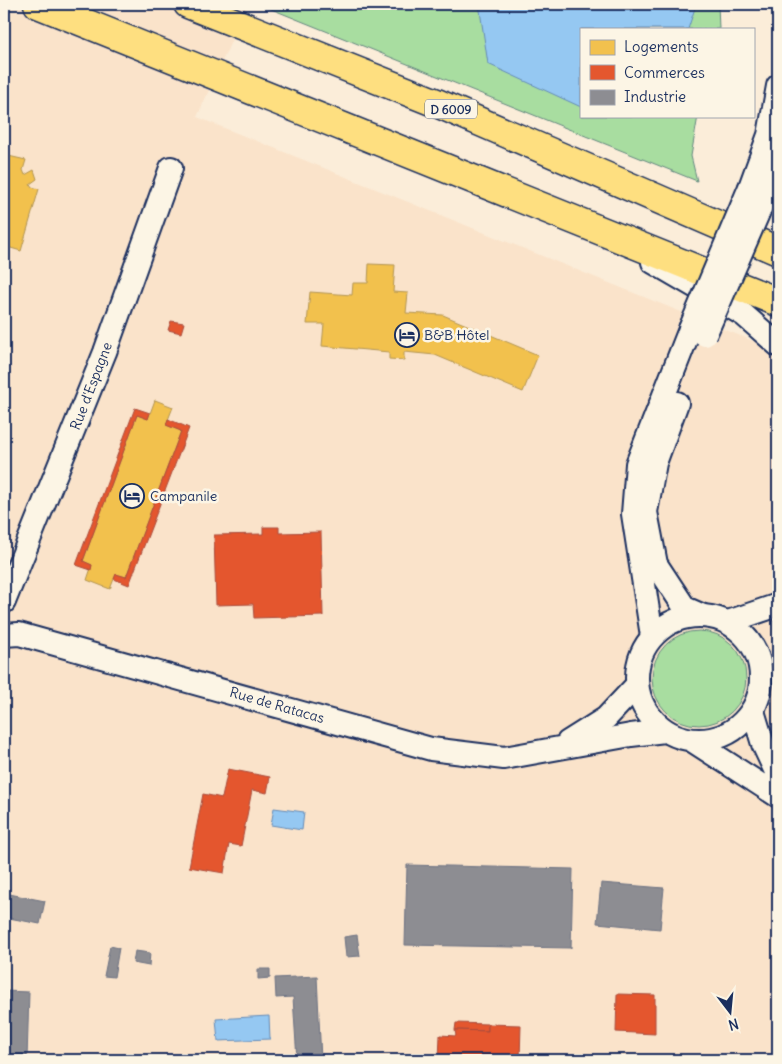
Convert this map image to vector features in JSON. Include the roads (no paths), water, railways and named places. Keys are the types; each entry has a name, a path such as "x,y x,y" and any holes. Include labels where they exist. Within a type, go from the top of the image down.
{"main road":[{"path":"38,4 778,302"},
{"name":"D 6009","path":"188,4 439,104 778,251"}],"street":[{"path":"758,191 778,86"},
{"path":"652,636 633,514 637,464 758,191 778,155"},
{"name":"Rue d'Espagne","path":"4,602 105,352 171,168"},
{"path":"696,215 778,238"},
{"path":"607,234 744,315 778,345"},
{"path":"697,332 685,380 655,463 646,512 656,564 686,608 701,615 728,622 753,645 761,665 762,689"},
{"path":"728,622 778,605"},
{"path":"701,615 672,622 652,636 642,651 637,669 636,686 646,712 665,732 693,741 778,796"},
{"name":"Rue de Ratacas","path":"4,635 19,634 431,749 504,758 631,735 665,732"},
{"path":"693,741 737,729 754,711 762,689 778,667"},
{"name":"Rue de Ratacas","path":"554,750 606,718 636,686"},
{"path":"754,711 763,744 778,776"}],"water":[{"path":"479,4 694,4 695,8 688,28 580,28 580,107 488,64"},
{"path":"274,808 304,812 302,830 271,825"},
{"path":"269,1016 270,1039 218,1041 216,1019"}],"place":[{"name":"B&B Hôtel","path":"407,335"},
{"name":"Campanile","path":"132,496"}]}
